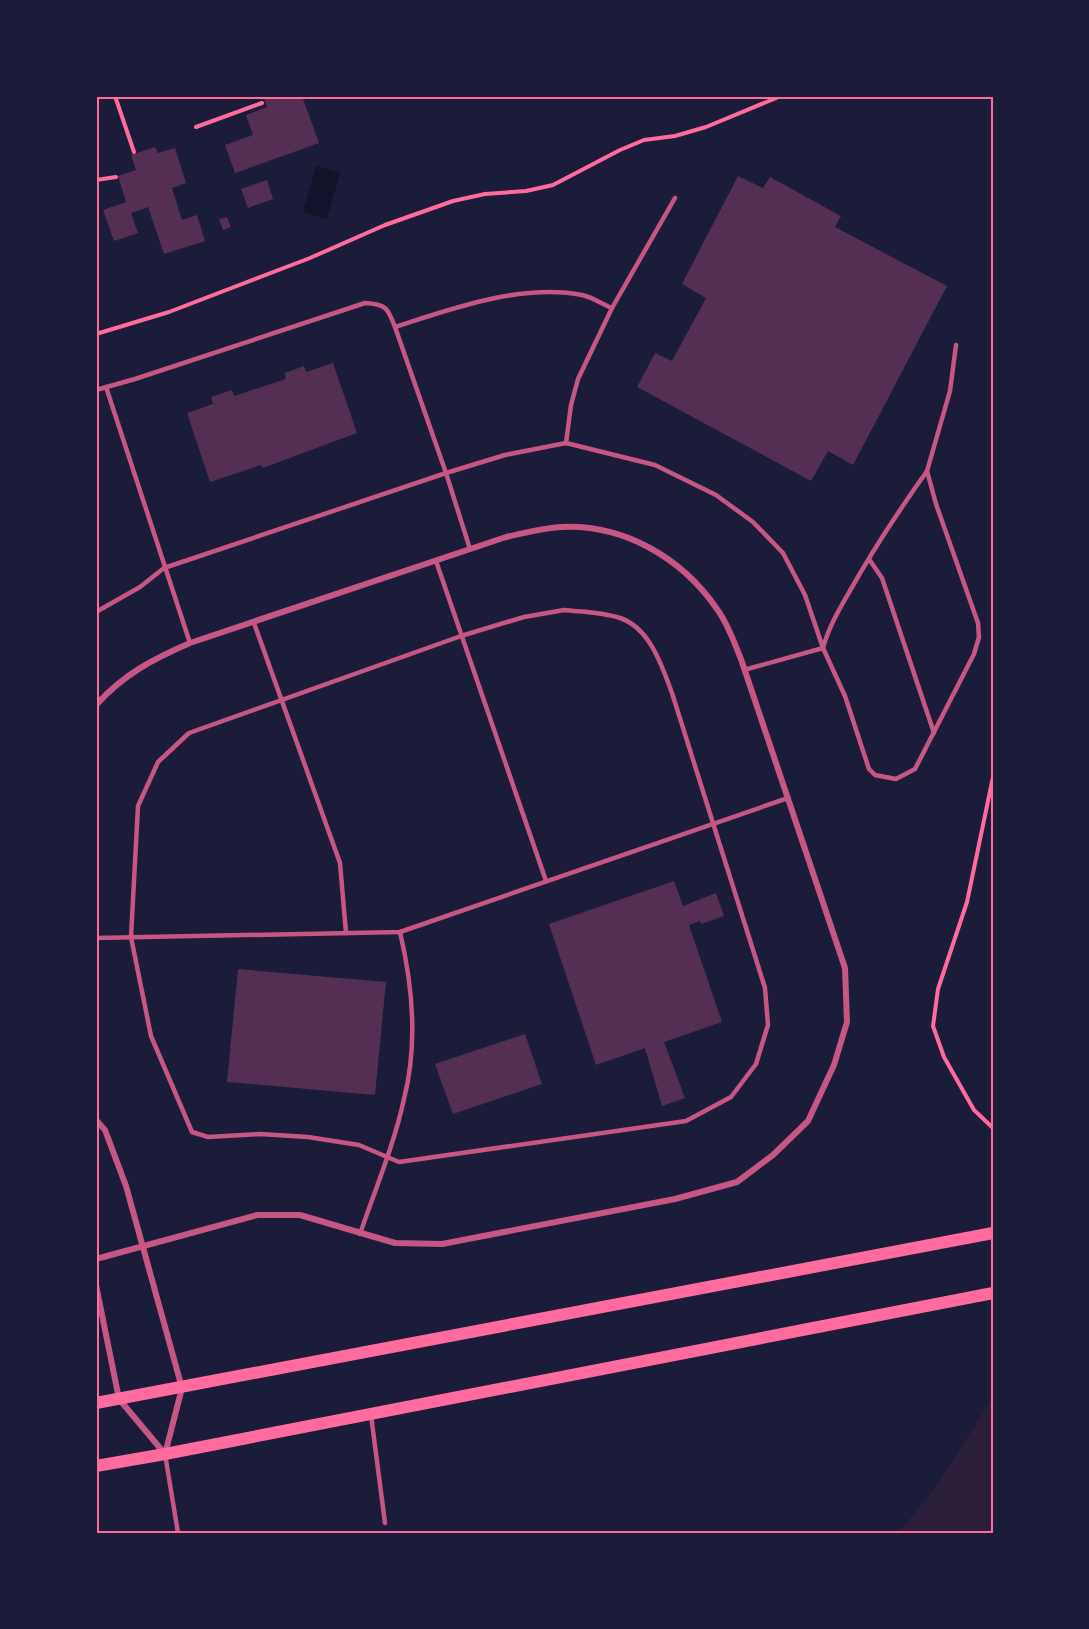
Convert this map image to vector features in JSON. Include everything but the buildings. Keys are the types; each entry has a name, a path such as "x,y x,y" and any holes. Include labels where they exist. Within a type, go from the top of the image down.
{"main road":[{"path":"96,1403 993,1233"},
{"path":"96,1466 993,1293"}],"street":[{"path":"96,705 120,682 148,662 190,643 507,537 540,529 564,527 588,528 634,539 655,549 682,569 703,590 718,610 728,629 845,968 847,1022 834,1065 808,1121 773,1155 737,1182 675,1199 442,1244 395,1243 300,1215 257,1215 96,1259"},
{"path":"96,1120 105,1130 126,1186 182,1388 165,1454"},
{"path":"96,1285 119,1399 165,1454"}],"lane":[{"path":"566,443 571,405 578,379 612,308 675,198"},
{"path":"395,327 452,308 542,292 583,295 612,308"},
{"path":"96,390 135,380 365,303 380,304 388,310 395,327 470,549"},
{"path":"823,648 828,631 869,559 927,471 950,392 956,345"},
{"path":"106,387 190,643"},
{"path":"96,612 140,587 164,568 446,473 505,455 566,443 655,465 716,495 753,522 783,553 805,595 823,648 845,696 869,769 875,775 896,778 915,769 974,654 978,637 978,623 936,504 927,471"},
{"path":"869,559 882,578 934,734"},
{"path":"436,561 546,881"},
{"path":"564,610 621,618 638,629 657,655 672,693 765,988 768,1025 756,1064 731,1097 686,1121 399,1162 359,1145 308,1137 260,1134 208,1137 192,1132 151,1036 131,937 138,806 158,762 189,733 281,701 461,636 524,617 564,610"},
{"path":"254,623 340,863 346,933"},
{"path":"744,670 823,648"},
{"path":"96,938 400,932 788,798"},
{"path":"360,1234 405,1099 412,1033 412,997 400,932"},
{"path":"371,1414 385,1523"},
{"path":"165,1454 178,1533"}],"path":[{"path":"115,96 134,152"},
{"path":"96,334 169,312 310,258 385,225 453,201 485,194 526,191 553,185 644,140 675,136 706,127 781,96"},
{"path":"196,127 262,103"},
{"path":"96,180 116,177"},
{"path":"993,777 968,902 938,989 933,1026 944,1056 974,1110 993,1128"}],"shaded area":[{"path":"316,166 340,173 327,219 303,212"},
{"path":"993,1397 993,1533 891,1533 904,1526 937,1485"}]}
